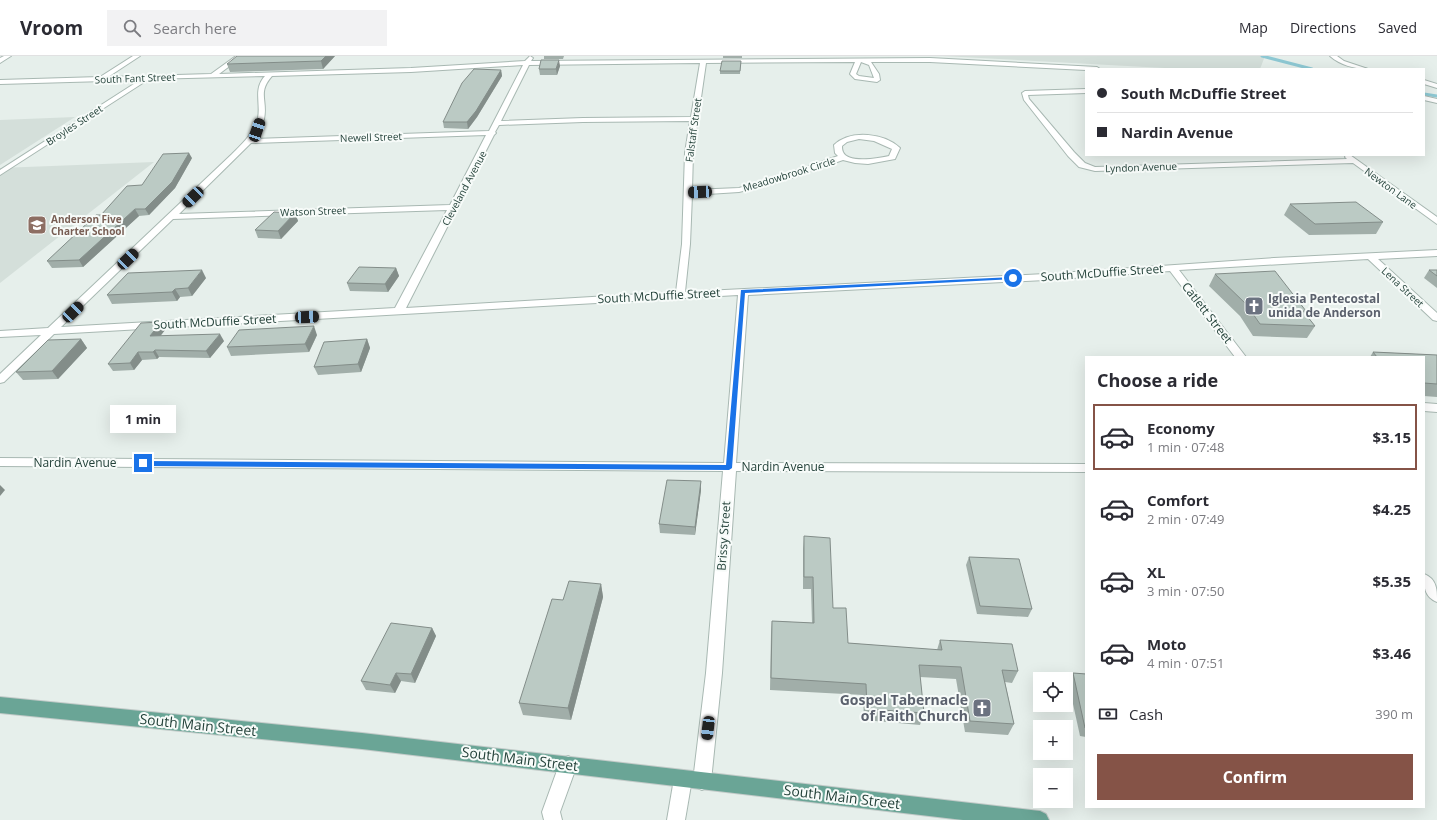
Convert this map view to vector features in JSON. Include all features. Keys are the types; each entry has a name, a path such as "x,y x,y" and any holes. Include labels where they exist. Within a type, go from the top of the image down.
{"main road":[{"name":"South Main Street","path":"0,705 362,741 1040,820"}],"street":[{"path":"0,60 8,56"},
{"path":"100,80 137,56"},
{"path":"212,76 240,56"},
{"path":"1333,56 1342,62 1362,68"},
{"path":"0,380 172,217 249,141 257,130 261,119 262,104 260,92 262,82 270,74 411,70 529,60 703,61 858,58 930,60 1085,68"},
{"name":"Cleveland Avenue","path":"399,311 493,133 529,60"},
{"name":"Falstaff Street","path":"680,295 686,244 689,153 703,61"},
{"name":"South Fant Street","path":"0,82 270,74"},
{"name":"Broyles Street","path":"0,173 147,78"},
{"path":"1425,82 1437,86"},
{"name":"Lyndon Avenue","path":"1085,92 1025,93 1026,99 1071,154 1082,164 1095,169 1355,161"},
{"path":"1425,98 1437,101"},
{"path":"498,123 583,120 694,119"},
{"name":"Newell Street","path":"249,141 493,133"},
{"name":"Meadowbrook Circle","path":"687,193 739,190 776,180 843,157 850,160 877,162 892,157 896,148 878,138 859,138 844,141 838,145 839,153 843,157"},
{"name":"Newton Lane","path":"1348,156 1437,221"},
{"name":"Watson Street","path":"172,217 454,206"},
{"name":"South McDuffie Street","path":"0,334 680,295 1045,277 1172,268 1437,253"},
{"name":"Lena Street","path":"1370,256 1437,318"},
{"name":"Catlett Street","path":"1172,268 1240,356"},
{"name":"Brissy Street","path":"702,781 714,672 743,292"},
{"path":"1425,407 1437,408"},
{"name":"Nardin Avenue","path":"0,462 729,468 1085,468"},
{"path":"1425,581 1437,596"},
{"path":"554,820 552,812 568,765"},
{"path":"676,820 683,779"}],"shaded area":[{"path":"942,56 1265,56 1260,68 1164,68"},
{"path":"75,117 0,165 0,120"},
{"name":"Anderson Five Charter School","path":"154,162 0,283 0,168"}],"building":[{"path":"237,56 326,56 321,61 227,64"},
{"path":"541,60 559,60 556,69 539,69"},
{"path":"722,61 741,61 740,71 720,71"},
{"path":"474,69 501,70 476,111 467,122 443,122 462,83"},
{"path":"189,153 172,182 145,209 135,209 79,260 47,261 96,215 101,215 127,186 142,185 163,154"},
{"path":"1356,202 1383,222 1315,224 1290,204"},
{"path":"274,212 295,213 278,231 255,230"},
{"path":"359,267 396,268 385,284 347,283"},
{"path":"202,270 188,288 175,289 172,292 107,295 128,273"},
{"path":"1429,270 1437,270 1437,276"},
{"path":"1275,271 1306,311 1303,311 1315,326 1260,324 1246,304 1215,274"},
{"path":"161,322 150,336 220,334 206,351 155,350 153,352 138,352 130,363 108,364 141,323"},
{"path":"314,326 305,344 227,347 239,330"},
{"path":"81,339 52,371 16,372 48,340"},
{"path":"367,339 358,364 314,367 324,342"},
{"path":"1373,352 1437,355 1437,384 1425,383 1425,356 1376,356"},
{"path":"667,480 701,481 695,527 659,524"},
{"path":"804,536 830,538 833,608 846,608 848,643 942,650 940,640 1012,644 1018,671 1002,670 1014,724 970,721 961,667 919,665 924,713 867,709 866,684 771,678 772,621 814,623 813,577 804,577"},
{"path":"969,557 1019,559 1032,609 980,606"},
{"path":"569,581 601,584 568,708 519,703 552,599 563,600"},
{"path":"391,623 432,628 411,674 396,673 390,685 361,681"},
{"path":"1073,673 1085,674 1085,728"}],"waterway":[{"path":"1262,56 1308,68"},
{"path":"1425,94 1437,96"}],"place":[{"name":"Anderson Five Charter School","path":"37,225"},
{"name":"Iglesia Pentecostal unida de Anderson","path":"1254,306"},
{"name":"Gospel Tabernacle of Faith Church","path":"982,708"}],"route":[{"path":"143,463 729,468 743,292 1013,278"}]}
